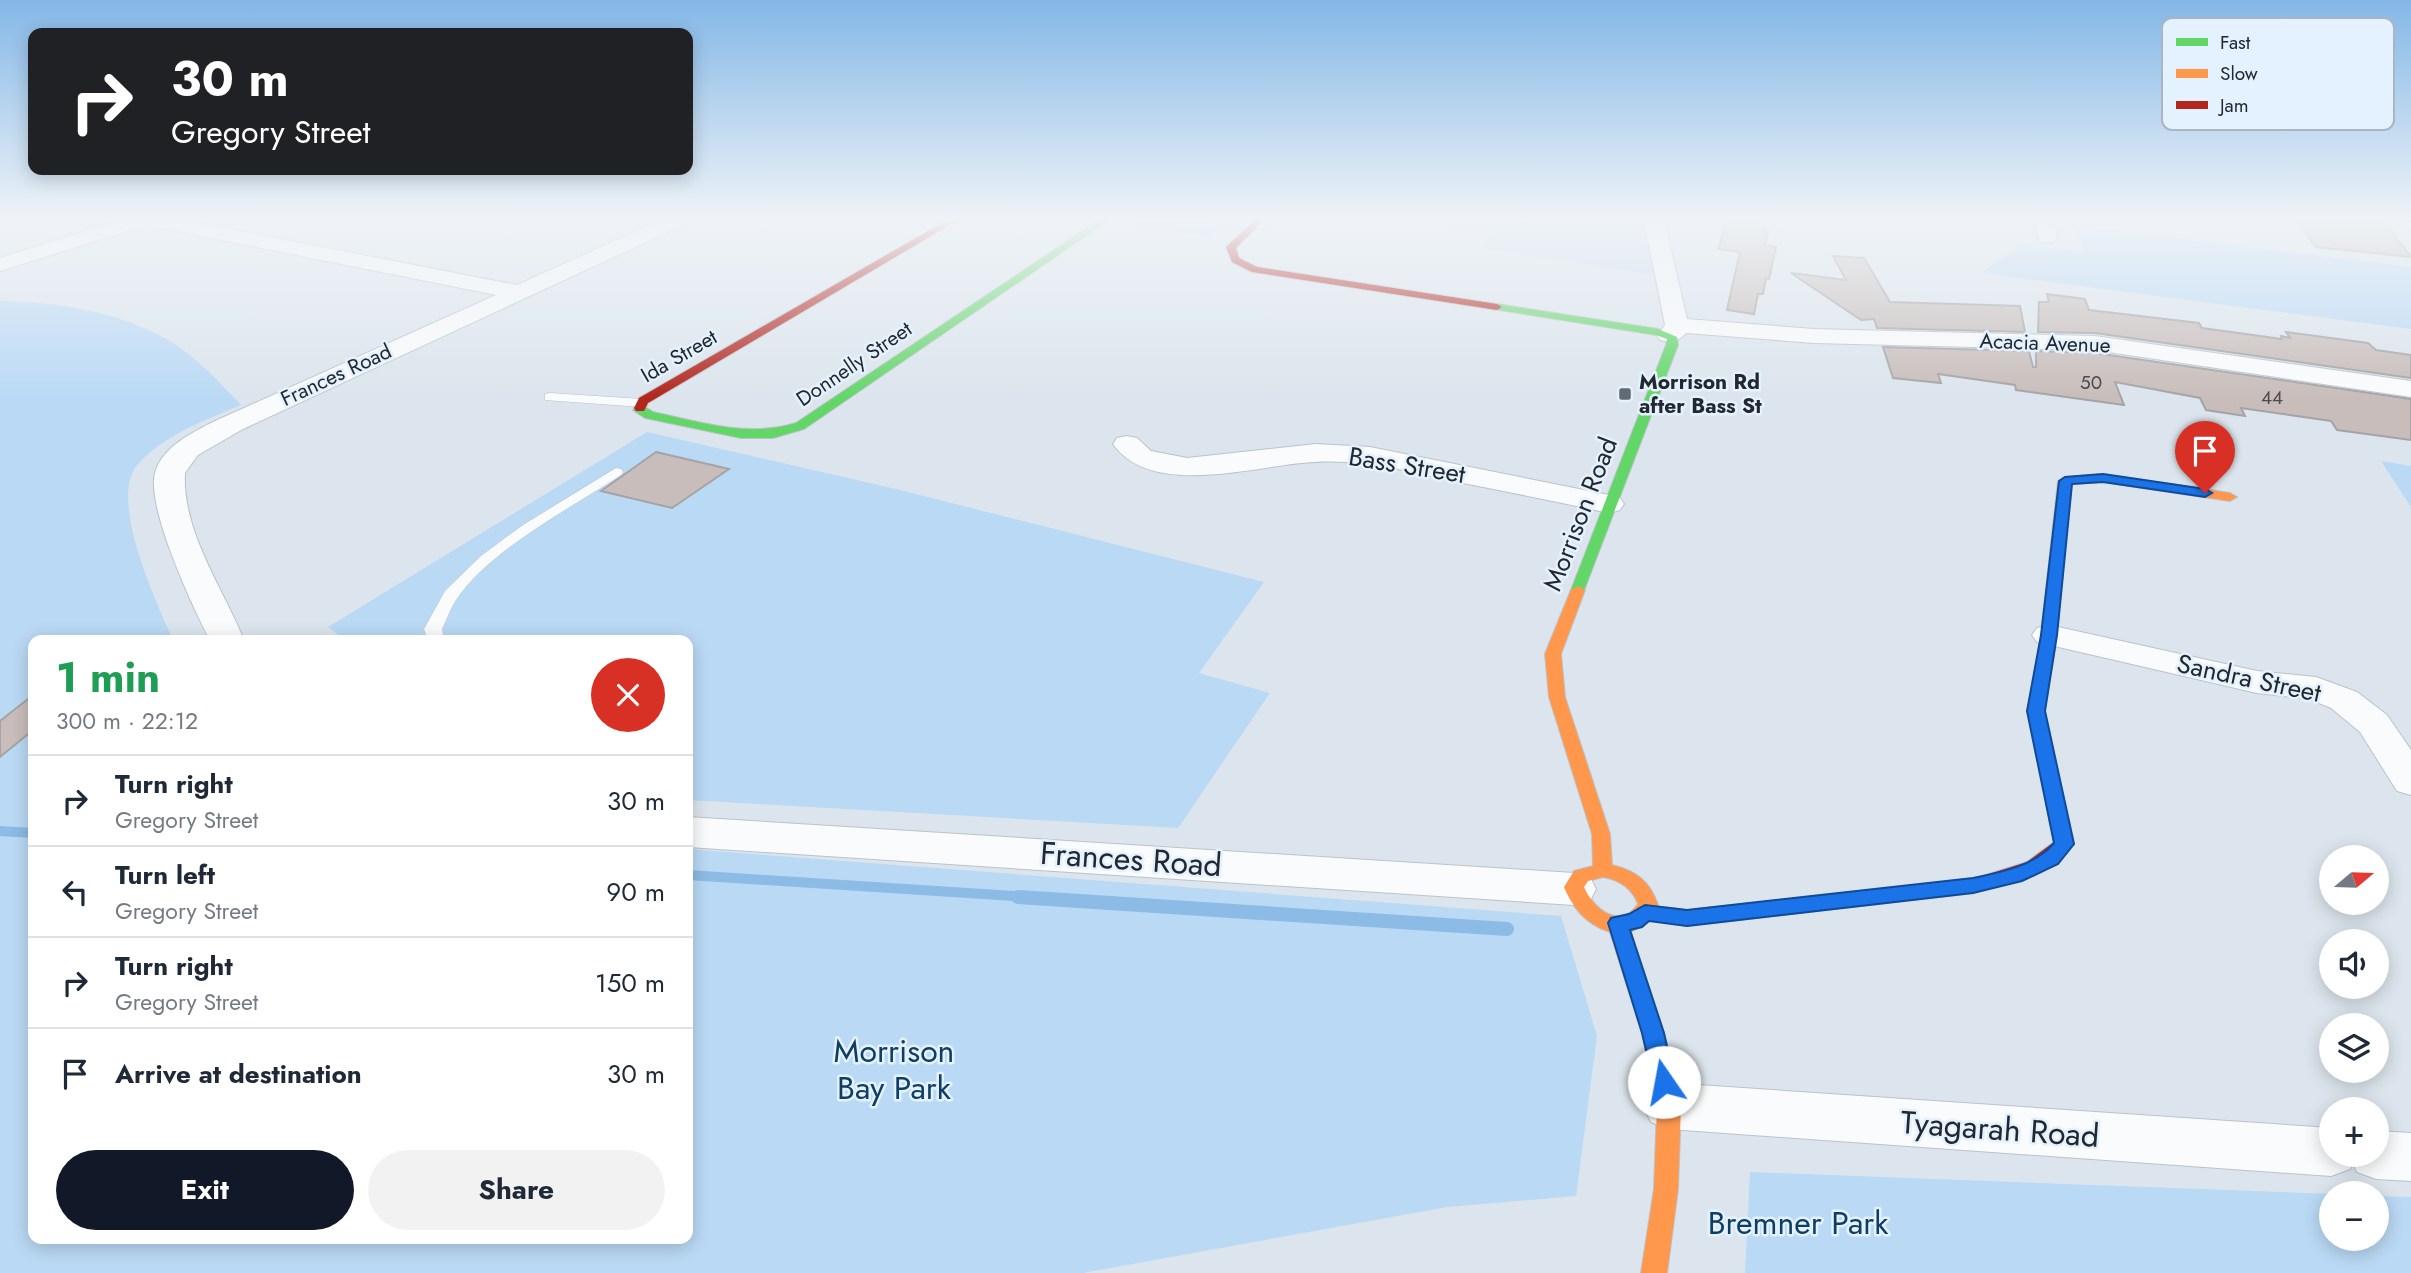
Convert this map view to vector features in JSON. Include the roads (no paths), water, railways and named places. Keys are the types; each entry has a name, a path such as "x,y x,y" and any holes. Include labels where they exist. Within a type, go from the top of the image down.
{"street":[{"path":"453,279 517,292"},
{"name":"Frances Road","path":"224,635 207,605 167,485 177,461 200,440 233,423 545,279"},
{"name":"Ida Street","path":"642,402 852,279"},
{"name":"Donnelly Street","path":"642,402 639,410 649,415 741,434 774,434 800,426 1017,279"},
{"path":"1314,279 1589,323 1673,330 1664,279"},
{"path":"1589,323 1623,336 1651,357"},
{"name":"Morrison Road","path":"1588,879 1601,834 1557,697 1553,653 1609,504 1651,357 1673,340 1673,330"},
{"name":"Acacia Avenue","path":"1673,330 1814,337 2095,343 2411,390"},
{"name":"Bass Street","path":"1127,444 1134,455 1160,464 1173,465 1218,465 1315,453 1372,455 1609,504"},
{"path":"1645,913 1687,918 1973,886 2015,876 2051,859 2064,844 2036,711 2049,635 2065,481 2103,478 2230,497"},
{"name":"Sandra Street","path":"2049,635 2257,682 2316,688 2344,700 2374,724 2411,781"},
{"name":"Frances Road","path":"693,832 1588,879"},
{"path":"1625,875 1643,888 1648,905 1645,913 1634,921 1618,923 1596,918 1586,912 1575,897 1588,879 1625,875"},
{"path":"1618,923 1653,1033 1669,1106 1666,1189 1654,1273"},
{"name":"Tyagarah Road","path":"1669,1106 2319,1151"},
{"path":"2389,1156 2411,1157"}],"lane":[{"path":"550,397 642,402"},
{"path":"435,635 433,629 450,597 474,570 516,538 616,472"}],"waterway":[{"path":"0,831 28,833"},
{"path":"693,875 1044,898"},
{"path":"1018,897 1507,929"}],"place":[{"name":"Morrison Rd after Bass St","path":"1625,394"}],"park label":[{"name":"Morrison Bay Park","path":"894,1070"},
{"name":"Bremner Park","path":"1798,1223"}]}
